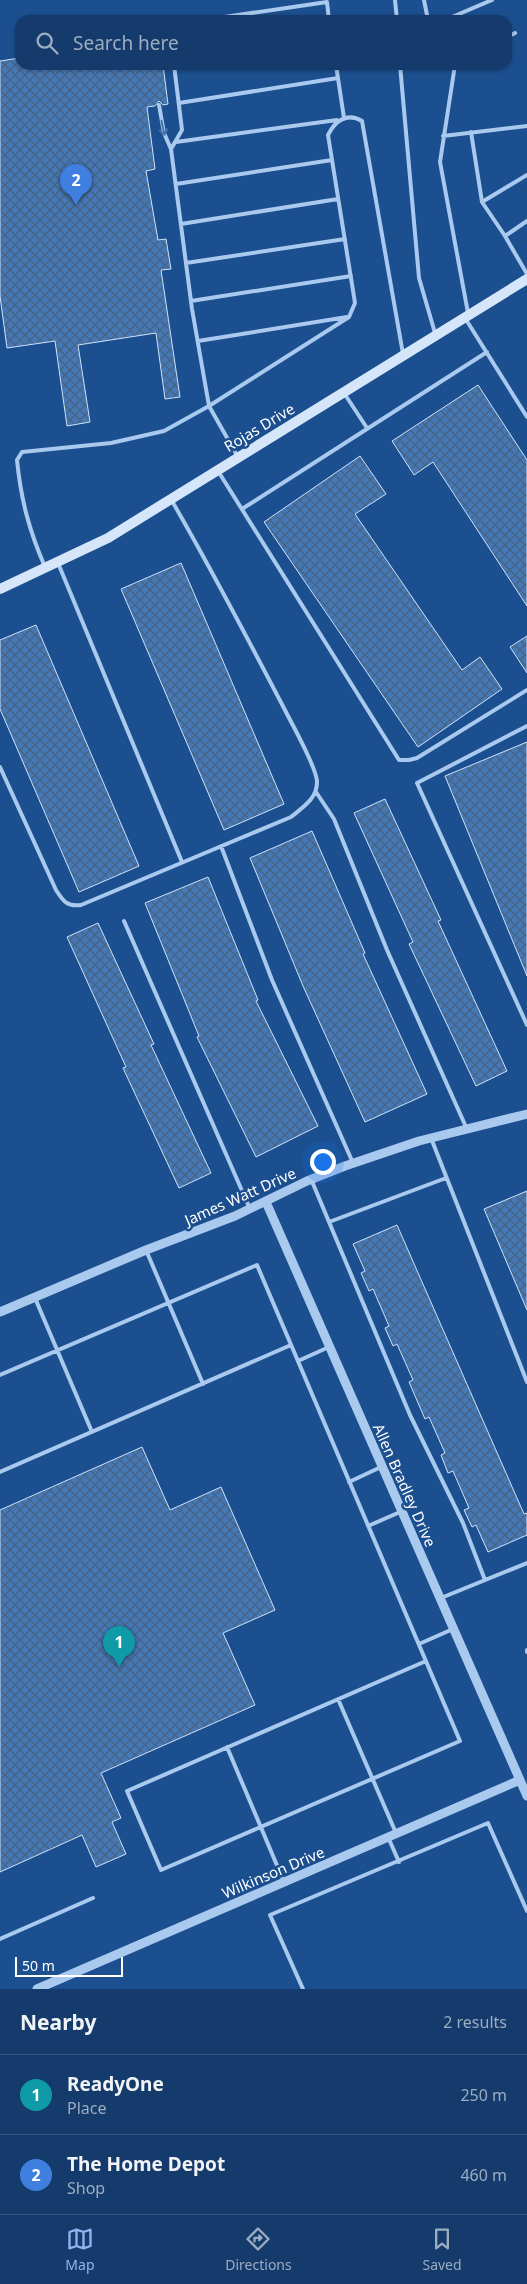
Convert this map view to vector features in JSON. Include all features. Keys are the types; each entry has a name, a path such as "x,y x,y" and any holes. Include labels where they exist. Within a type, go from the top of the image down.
{"main road":[{"name":"Rojas Drive","path":"0,589 46,569 108,538 527,279"}],"street":[{"name":"James Watt Drive","path":"0,1312 146,1250 250,1210 311,1179 353,1163 430,1137 527,1114"},
{"name":"Allen Bradley Drive","path":"266,1202 440,1598 523,1777 527,1796"},
{"name":"Wilkinson Drive","path":"37,1989 523,1777"}],"lane":[{"path":"395,0 396,15"},
{"path":"424,0 427,15"},
{"path":"457,15 492,0"},
{"path":"238,15 327,2 328,15"},
{"path":"171,150 182,130 175,70"},
{"path":"337,70 342,119"},
{"path":"400,70 419,278 436,336"},
{"path":"453,70 440,162 467,316 527,417"},
{"path":"179,104 338,78"},
{"path":"159,105 164,133 171,150 191,301 209,406 238,457"},
{"path":"176,142 342,119 357,118 362,121 403,356"},
{"path":"46,569 30,533 21,500 16,460 22,452 111,443 164,431 209,406 349,317 355,302 328,135 333,125 342,119"},
{"path":"443,136 527,126"},
{"path":"471,132 482,202 527,274"},
{"path":"176,184 332,160"},
{"path":"482,202 527,175"},
{"path":"181,224 338,199"},
{"path":"505,236 527,222"},
{"path":"186,263 345,239"},
{"path":"191,301 351,276"},
{"path":"198,342 349,317"},
{"path":"242,509 487,352"},
{"path":"344,393 367,428"},
{"path":"218,470 399,760 417,758 527,690"},
{"path":"0,767 56,890 64,902 72,907 81,905 291,817 309,802 316,792 317,780 299,737 217,578 170,499"},
{"path":"58,563 182,862"},
{"path":"527,726 417,783 527,1025"},
{"path":"316,792 334,818 387,950 466,1127"},
{"path":"221,846 272,980 353,1163"},
{"path":"124,921 250,1210"},
{"path":"430,1137 527,1382"},
{"path":"329,1222 446,1178"},
{"path":"311,1179 410,1415 463,1523 485,1580"},
{"path":"146,1250 203,1384"},
{"path":"0,1375 257,1265 291,1346 298,1361 349,1482 419,1644 460,1741 161,1870 127,1791 426,1661"},
{"path":"34,1297 92,1432"},
{"path":"0,1472 291,1346"},
{"path":"298,1361 329,1347"},
{"path":"349,1482 382,1466"},
{"path":"368,1526 402,1511"},
{"path":"440,1598 527,1563"},
{"path":"419,1644 454,1629"},
{"path":"338,1699 372,1779 392,1835 399,1862"},
{"path":"227,1748 284,1882"},
{"path":"303,1989 270,1915 488,1823 527,1911"},
{"path":"0,1939 93,1898"}],"building":[{"path":"15,59 15,70 164,70 168,104 163,105 159,101 155,106 147,107 155,169 146,171 158,240 166,239 171,269 161,270 180,397 165,399 156,333 78,345 90,422 67,426 55,341 7,348 0,296 0,61"},
{"path":"478,385 527,460 527,606 433,462 414,475 392,441"},
{"path":"360,456 386,494 355,514 462,670 480,657 502,689 418,747 264,522"},
{"path":"181,563 284,804 224,830 121,589"},
{"path":"36,625 139,866 79,892 0,709 0,640"},
{"path":"527,636 527,673 510,647"},
{"path":"527,742 527,976 445,776"},
{"path":"385,799 441,920 438,921 507,1071 476,1086 409,944 413,942 354,813"},
{"path":"312,831 365,953 363,954 427,1094 365,1122 303,986 250,858"},
{"path":"208,877 258,1000 256,1001 318,1126 256,1157 197,1037 199,1036 145,903"},
{"path":"98,923 154,1044 151,1045 211,1173 179,1188 123,1068 126,1067 67,937"},
{"path":"527,1191 527,1310 484,1209"},
{"path":"397,1225 524,1514 527,1513 527,1535 488,1552 476,1525 472,1527 464,1510 469,1508 453,1471 448,1473 441,1455 445,1453 429,1417 425,1419 409,1382 413,1380 397,1344 393,1346 385,1328 389,1326 373,1289 369,1291 361,1273 365,1271 353,1244"},
{"path":"142,1447 170,1510 221,1487 275,1610 223,1633 255,1705 101,1773 121,1818 112,1822 126,1854 96,1867 82,1835 0,1872 0,1510"}],"place":[{"name":"The Home Depot","path":"76,205"},
{"name":"ReadyOne","path":"119,1667"}]}
